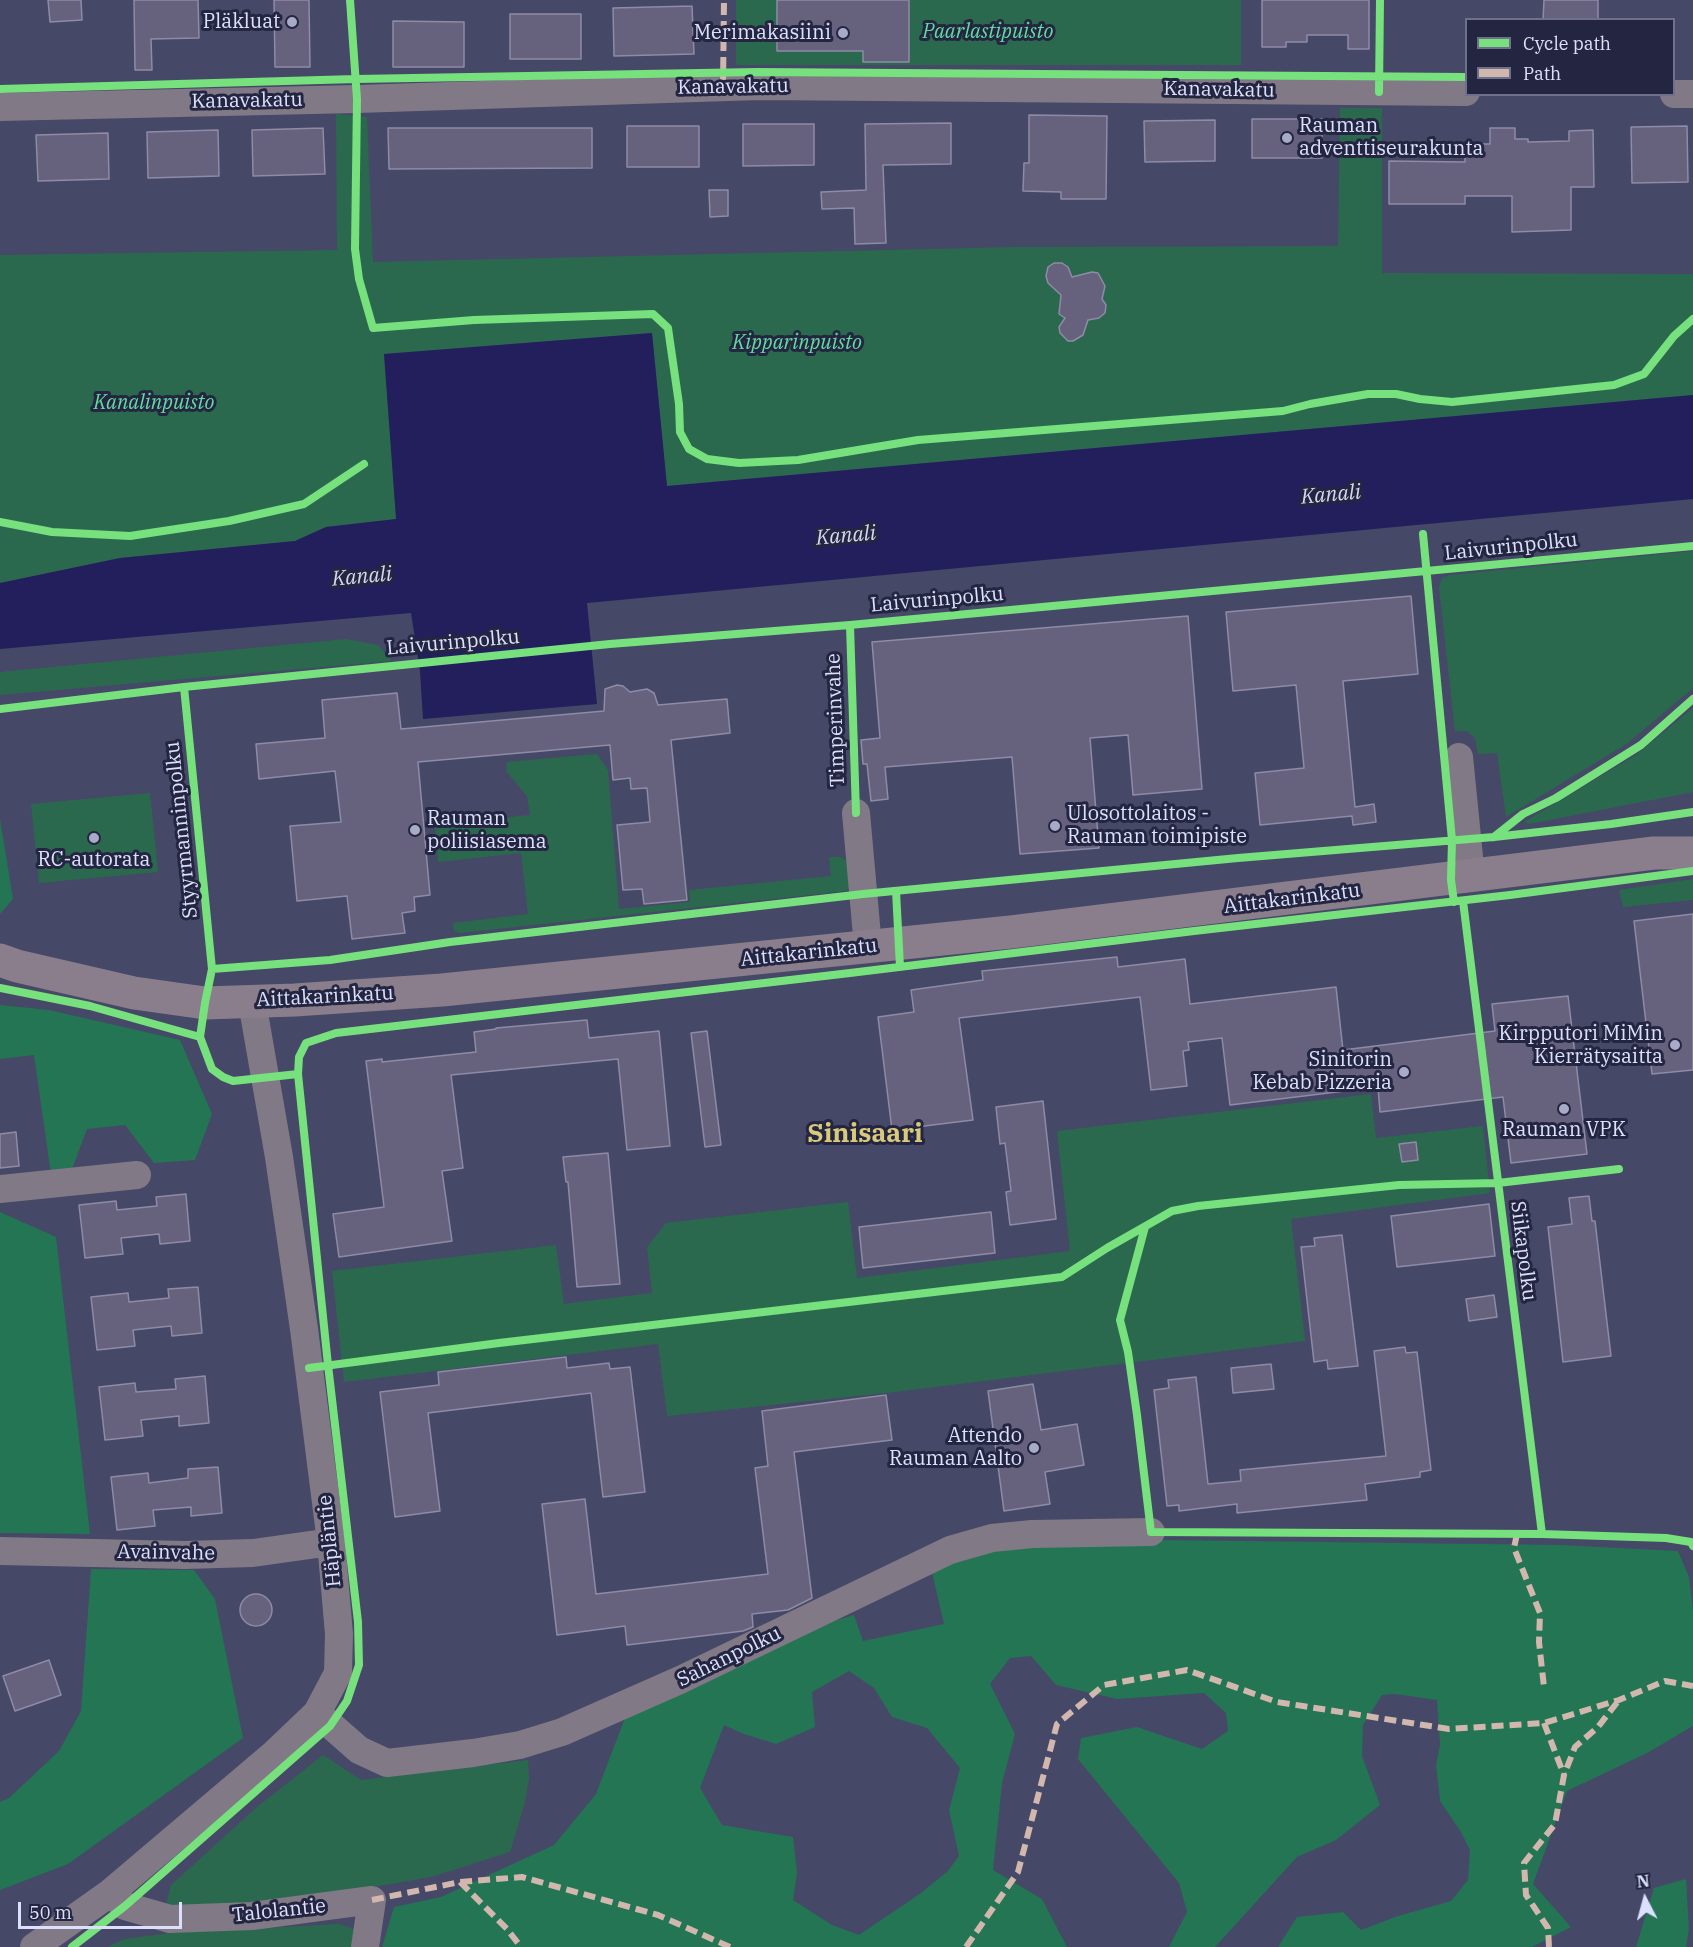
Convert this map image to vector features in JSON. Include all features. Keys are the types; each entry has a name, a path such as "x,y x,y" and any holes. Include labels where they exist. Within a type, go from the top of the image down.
{"main road":[{"name":"Aittakarinkatu","path":"1654,853 1693,839"},
{"name":"Aittakarinkatu","path":"0,960 134,993 205,1003 454,990 1011,933 1654,853 1693,853"}],"street":[{"name":"Kanavakatu","path":"0,107 357,99 759,86 1465,92"},
{"path":"1675,93 1693,94"},
{"path":"1459,757 1471,877"},
{"name":"Timperinvahe","path":"856,813 868,947"},
{"name":"Häpläntie","path":"34,1947 110,1893 274,1754 317,1713 339,1673 339,1634 331,1542 293,1249 252,1002"},
{"path":"0,1189 137,1175"},
{"name":"Sahanpolku","path":"317,1713 359,1750 387,1763 520,1745 562,1732 680,1680 950,1550 992,1538 1032,1534 1151,1532"},
{"name":"Avainvahe","path":"0,1551 185,1555 253,1553 331,1542"},
{"name":"Talolantie","path":"110,1893 125,1906 170,1919 252,1916 372,1900 365,1947"}],"green space":[{"name":"Paarlastipuisto","path":"736,0 1241,0 1241,65 736,65"},
{"name":"Kanalinpuisto","path":"1340,108 1382,108 1382,273 1693,274 1693,395 667,486 652,333 384,354 397,519 326,527 295,541 120,558 0,583 0,255 337,250 336,114 367,117 373,262 1017,247 1338,246"},
{"path":"1693,551 1693,688 1628,743 1506,817 1497,753 1478,754 1475,738 1467,731 1455,731 1439,587 1442,578 1450,575"},
{"path":"346,639 378,645 392,661 0,695 0,672"},
{"path":"1693,708 1693,792 1529,824 1524,822 1636,755"},
{"path":"597,754 608,770 619,909 690,902 689,890 831,876 829,857 840,857 846,860 850,887 846,891 460,933 454,931 453,923 528,914 521,853 438,862 435,825 530,815 527,796 507,772 506,762"},
{"name":"RC-autorata","path":"150,793 158,872 39,883 31,804"},
{"path":"0,819 13,899 0,914"},
{"path":"1693,879 1693,900 1623,907 1619,890"},
{"path":"0,1005 49,1010 180,1040 212,1114 195,1160 154,1163 125,1125 87,1129 71,1172 51,1174 34,1055 0,1059"},
{"path":"1371,1094 1376,1138 1483,1126 1490,1193 1291,1219 1305,1341 895,1392 667,1416 658,1344 344,1382 332,1271 556,1245 564,1304 652,1293 647,1247 666,1223 848,1202 857,1278 1070,1251 1057,1131"},
{"path":"0,1212 56,1237 90,1534 0,1533"},
{"path":"1163,1540 1560,1545 1678,1551 1689,1577 1693,1611 1693,1726 1647,1753 1567,1791 1533,1884 1571,1927 1532,1947 1278,1947 1297,1917 1343,1912 1361,1930 1398,1916 1451,1901 1468,1880 1470,1850 1440,1801 1436,1765 1440,1745 1437,1700 1395,1694 1382,1695 1363,1725 1362,1756 1380,1805 1336,1840 1297,1857 1215,1947 1169,1947 1187,1912 1179,1883 1078,1759 1081,1738 1137,1727 1202,1749 1228,1731 1226,1713 1204,1693 1117,1699 1056,1685 1031,1656 1010,1658 990,1684 1015,1734 1002,1783 993,1870 1042,1899 1067,1947 382,1947 394,1907 441,1897 554,1845 596,1794 626,1715 797,1632 854,1615 863,1641 944,1624 931,1568 1014,1541","holes":["849,1671 874,1688 892,1717 927,1728 960,1768 949,1810 959,1856 948,1871 921,1893 859,1935 832,1925 793,1900 797,1873 793,1837 722,1825 700,1788 724,1725 776,1744 815,1727 812,1692"]},
{"path":"91,1569 194,1570 215,1599 243,1738 68,1864 0,1890 0,1802 9,1798 59,1751 81,1711"},
{"path":"323,1755 361,1780 528,1760 529,1779 525,1802 510,1852 431,1877 338,1893 212,1907 166,1905 171,1885 257,1807"},
{"path":"1686,1879 1689,1929 1686,1947 1636,1947 1654,1888"},
{"path":"339,1924 357,1930 351,1947 108,1947 124,1939 170,1933"}],"water":[{"name":"Kanali","path":"652,333 667,486 1693,395 1693,499 587,603 597,704 423,719 420,671 411,613 0,649 0,583 120,558 295,541 326,527 396,519 384,354"}],"building":[{"path":"48,0 81,0 82,20 50,22"},
{"path":"134,0 198,0 199,38 151,39 152,70 135,70"},
{"name":"Pläkluat","path":"274,0 309,0 310,67 275,67"},
{"name":"Merimakasiini","path":"777,0 909,0 909,62 863,62 863,51 777,51"},
{"path":"1262,0 1369,0 1369,49 1348,49 1348,35 1307,35 1307,42 1286,42 1286,47 1262,47"},
{"path":"1544,0 1598,0 1598,18 1543,18"},
{"path":"692,6 694,54 614,56 613,8"},
{"path":"510,14 581,14 581,59 510,59"},
{"path":"393,21 464,22 464,67 393,67"},
{"path":"1029,115 1107,116 1106,199 1061,199 1061,192 1023,191 1024,163 1029,163"},
{"name":"Rauman adventtiseurakunta","path":"1252,119 1322,119 1322,158 1252,158"},
{"path":"1215,120 1215,161 1145,162 1144,121"},
{"path":"951,123 951,164 883,165 886,243 855,244 854,208 822,209 821,192 866,190 865,124"},
{"path":"743,124 814,124 814,165 743,166"},
{"path":"627,126 699,126 699,167 627,167"},
{"path":"1687,126 1688,182 1632,183 1631,127"},
{"path":"323,128 325,174 253,176 252,130"},
{"path":"388,128 592,128 592,168 389,169"},
{"path":"1490,128 1515,128 1515,139 1528,139 1528,142 1569,141 1569,131 1593,130 1594,187 1571,187 1571,230 1512,232 1512,196 1465,196 1465,204 1389,204 1389,161 1465,162 1465,144 1490,144"},
{"path":"218,130 219,176 148,178 147,132"},
{"path":"108,133 109,179 38,181 36,135"},
{"path":"709,190 728,190 728,216 710,217"},
{"path":"1054,263 1062,263 1068,267 1072,277 1092,272 1098,273 1105,286 1102,299 1106,305 1105,313 1099,318 1088,320 1083,335 1073,341 1068,341 1060,333 1059,327 1065,318 1059,314 1061,295 1048,283 1046,276 1048,267"},
{"path":"1411,596 1418,674 1343,681 1355,807 1374,804 1376,822 1353,825 1352,816 1260,825 1255,773 1304,768 1296,685 1233,691 1226,612"},
{"path":"1188,616 1202,789 1133,795 1128,735 1090,738 1099,848 1020,854 1012,757 885,767 888,799 871,801 867,764 863,764 861,740 880,738 872,642"},
{"path":"617,685 623,686 630,692 647,689 654,693 658,705 727,699 730,733 671,740 687,900 644,904 642,889 623,890 617,825 650,822 647,788 631,789 630,778 613,780 610,745 418,762 430,895 414,897 415,911 402,913 405,933 352,939 347,896 297,901 290,826 341,822 335,771 259,779 256,744 325,738 322,700 397,693 401,729 604,711 605,689"},
{"path":"1693,914 1693,1070 1652,1074 1634,921"},
{"path":"1117,957 1118,967 1185,959 1190,1004 1336,987 1343,1050 1495,1031 1492,1004 1568,996 1587,1154 1511,1163 1503,1097 1380,1112 1378,1087 1230,1105 1222,1038 1188,1042 1189,1050 1183,1051 1187,1086 1151,1090 1140,997 959,1018 973,1120 892,1130 878,1017 914,1012 911,990 983,980 982,971"},
{"path":"587,1020 589,1038 659,1031 670,1146 627,1150 618,1059 451,1075 463,1168 442,1171 452,1241 339,1257 333,1214 384,1207 366,1061 382,1059 382,1062 476,1052 474,1032"},
{"path":"707,1031 721,1145 705,1147 691,1033"},
{"path":"1043,1101 1056,1219 1010,1225 1006,1192 1011,1191 1005,1143 1000,1144 996,1107"},
{"path":"16,1132 19,1166 0,1168 0,1134"},
{"path":"1416,1142 1418,1160 1402,1162 1399,1144"},
{"path":"608,1153 620,1284 577,1287 568,1182 566,1182 563,1157"},
{"path":"186,1194 190,1241 160,1244 159,1234 121,1238 123,1254 85,1258 79,1205 116,1201 117,1210 157,1206 156,1197"},
{"path":"1589,1196 1592,1221 1595,1221 1611,1356 1563,1362 1548,1227 1572,1224 1569,1198"},
{"path":"1489,1204 1495,1256 1397,1267 1391,1216"},
{"path":"991,1212 995,1253 863,1268 859,1227"},
{"path":"1342,1235 1358,1366 1328,1369 1327,1360 1314,1362 1301,1247 1315,1246 1314,1238"},
{"path":"198,1287 202,1333 172,1336 171,1326 133,1330 135,1346 97,1350 91,1297 128,1293 129,1302 169,1298 168,1289"},
{"path":"1494,1295 1497,1317 1469,1321 1466,1299"},
{"path":"1405,1347 1406,1353 1417,1352 1431,1470 1420,1472 1420,1477 1365,1484 1367,1500 1237,1513 1237,1504 1179,1511 1179,1505 1167,1506 1154,1390 1169,1388 1168,1380 1196,1377 1208,1484 1241,1481 1240,1470 1386,1456 1374,1351"},
{"path":"566,1357 567,1368 609,1363 610,1369 630,1367 645,1492 603,1497 591,1393 428,1413 440,1511 395,1517 380,1392 439,1385 438,1372"},
{"path":"1271,1364 1274,1389 1233,1393 1231,1368"},
{"path":"205,1376 209,1423 179,1426 179,1416 141,1420 143,1436 105,1440 99,1387 135,1383 136,1392 176,1389 175,1379"},
{"name":"Attendo Rauman Aalto","path":"1033,1384 1041,1430 1077,1424 1084,1465 1045,1472 1050,1504 1004,1511 988,1391"},
{"path":"886,1395 892,1440 794,1452 812,1598 788,1610 752,1614 753,1627 743,1631 627,1645 625,1626 557,1635 542,1504 585,1499 596,1594 768,1574 755,1468 768,1466 762,1411"},
{"path":"218,1467 222,1513 191,1516 191,1507 153,1510 155,1526 117,1530 111,1477 148,1473 149,1483 188,1478 188,1469"},
{"path":"256,1594 267,1599 272,1610 267,1621 256,1626 245,1621 240,1610 245,1599"},
{"path":"49,1660 61,1695 15,1711 3,1676"}],"marked path":[{"path":"723,87 724,0"},
{"path":"1517,1534 1514,1548 1540,1613 1539,1642 1544,1687"},
{"path":"966,1947 1018,1872 1057,1724 1104,1685 1187,1670 1277,1702 1449,1729 1544,1723 1619,1700 1665,1681 1693,1686"},
{"path":"1549,1947 1548,1928 1526,1895 1524,1863 1555,1824 1564,1775 1575,1747 1598,1727 1619,1700"},
{"path":"1544,1723 1564,1775"},
{"path":"372,1900 460,1882 522,1877 658,1915 730,1947"},
{"path":"460,1882 507,1929 521,1947"}],"cycle path":[{"path":"350,0 357,99 355,249 359,279 373,328 474,320 653,314 668,328 679,404 680,432 689,449 707,459 739,463 798,460 918,440 1283,411 1368,394 1396,394 1452,402 1614,385 1644,374 1674,336 1693,319"},
{"path":"1379,92 1380,0"},
{"path":"0,89 356,79 757,72 1465,77"},
{"path":"0,522 52,532 130,536 229,521 304,504 364,464"},
{"path":"1423,534 1452,840 1451,880 1454,902"},
{"name":"Laivurinpolku","path":"0,709 184,687 610,644 850,625 1693,546"},
{"path":"850,625 856,813"},
{"name":"Styyrmanninpolku","path":"184,687 212,969"},
{"path":"1494,837 1523,814 1556,798 1641,745 1693,699"},
{"path":"298,1074 233,1081 212,1069 200,1037 212,969 330,960 450,942 863,894 1238,858 1494,837 1693,812"},
{"path":"72,1947 125,1906 330,1726 347,1701 359,1665 358,1622 328,1365 298,1074 299,1057 306,1043 336,1033 1510,895 1693,871"},
{"path":"896,891 900,967"},
{"name":"Siikapolku","path":"1463,901 1542,1534"},
{"path":"0,988 90,1006 200,1037"},
{"path":"309,1368 499,1343 1062,1277 1172,1211 1198,1206 1399,1185 1498,1183 1619,1169"},
{"path":"1145,1227 1120,1320 1128,1352 1151,1532 1542,1534 1666,1538 1691,1542 1693,1546"}],"place":[{"name":"Pläkluat","path":"292,22"},
{"name":"Merimakasiini","path":"843,33"},
{"name":"Rauman adventtiseurakunta","path":"1287,138"},
{"name":"Ulosottolaitos - Rauman toimipiste","path":"1055,826"},
{"name":"Rauman poliisiasema","path":"415,830"},
{"name":"RC-autorata","path":"94,838"},
{"name":"Kirpputori MiMin Kierrätysaitta","path":"1675,1045"},
{"name":"Sinitorin Kebab Pizzeria","path":"1404,1072"},
{"name":"Rauman VPK","path":"1564,1109"},
{"name":"Attendo Rauman Aalto","path":"1034,1448"}],"district":[{"name":"Sinisaari","path":"865,1134"}],"park label":[{"name":"Kipparinpuisto","path":"797,343"}]}
